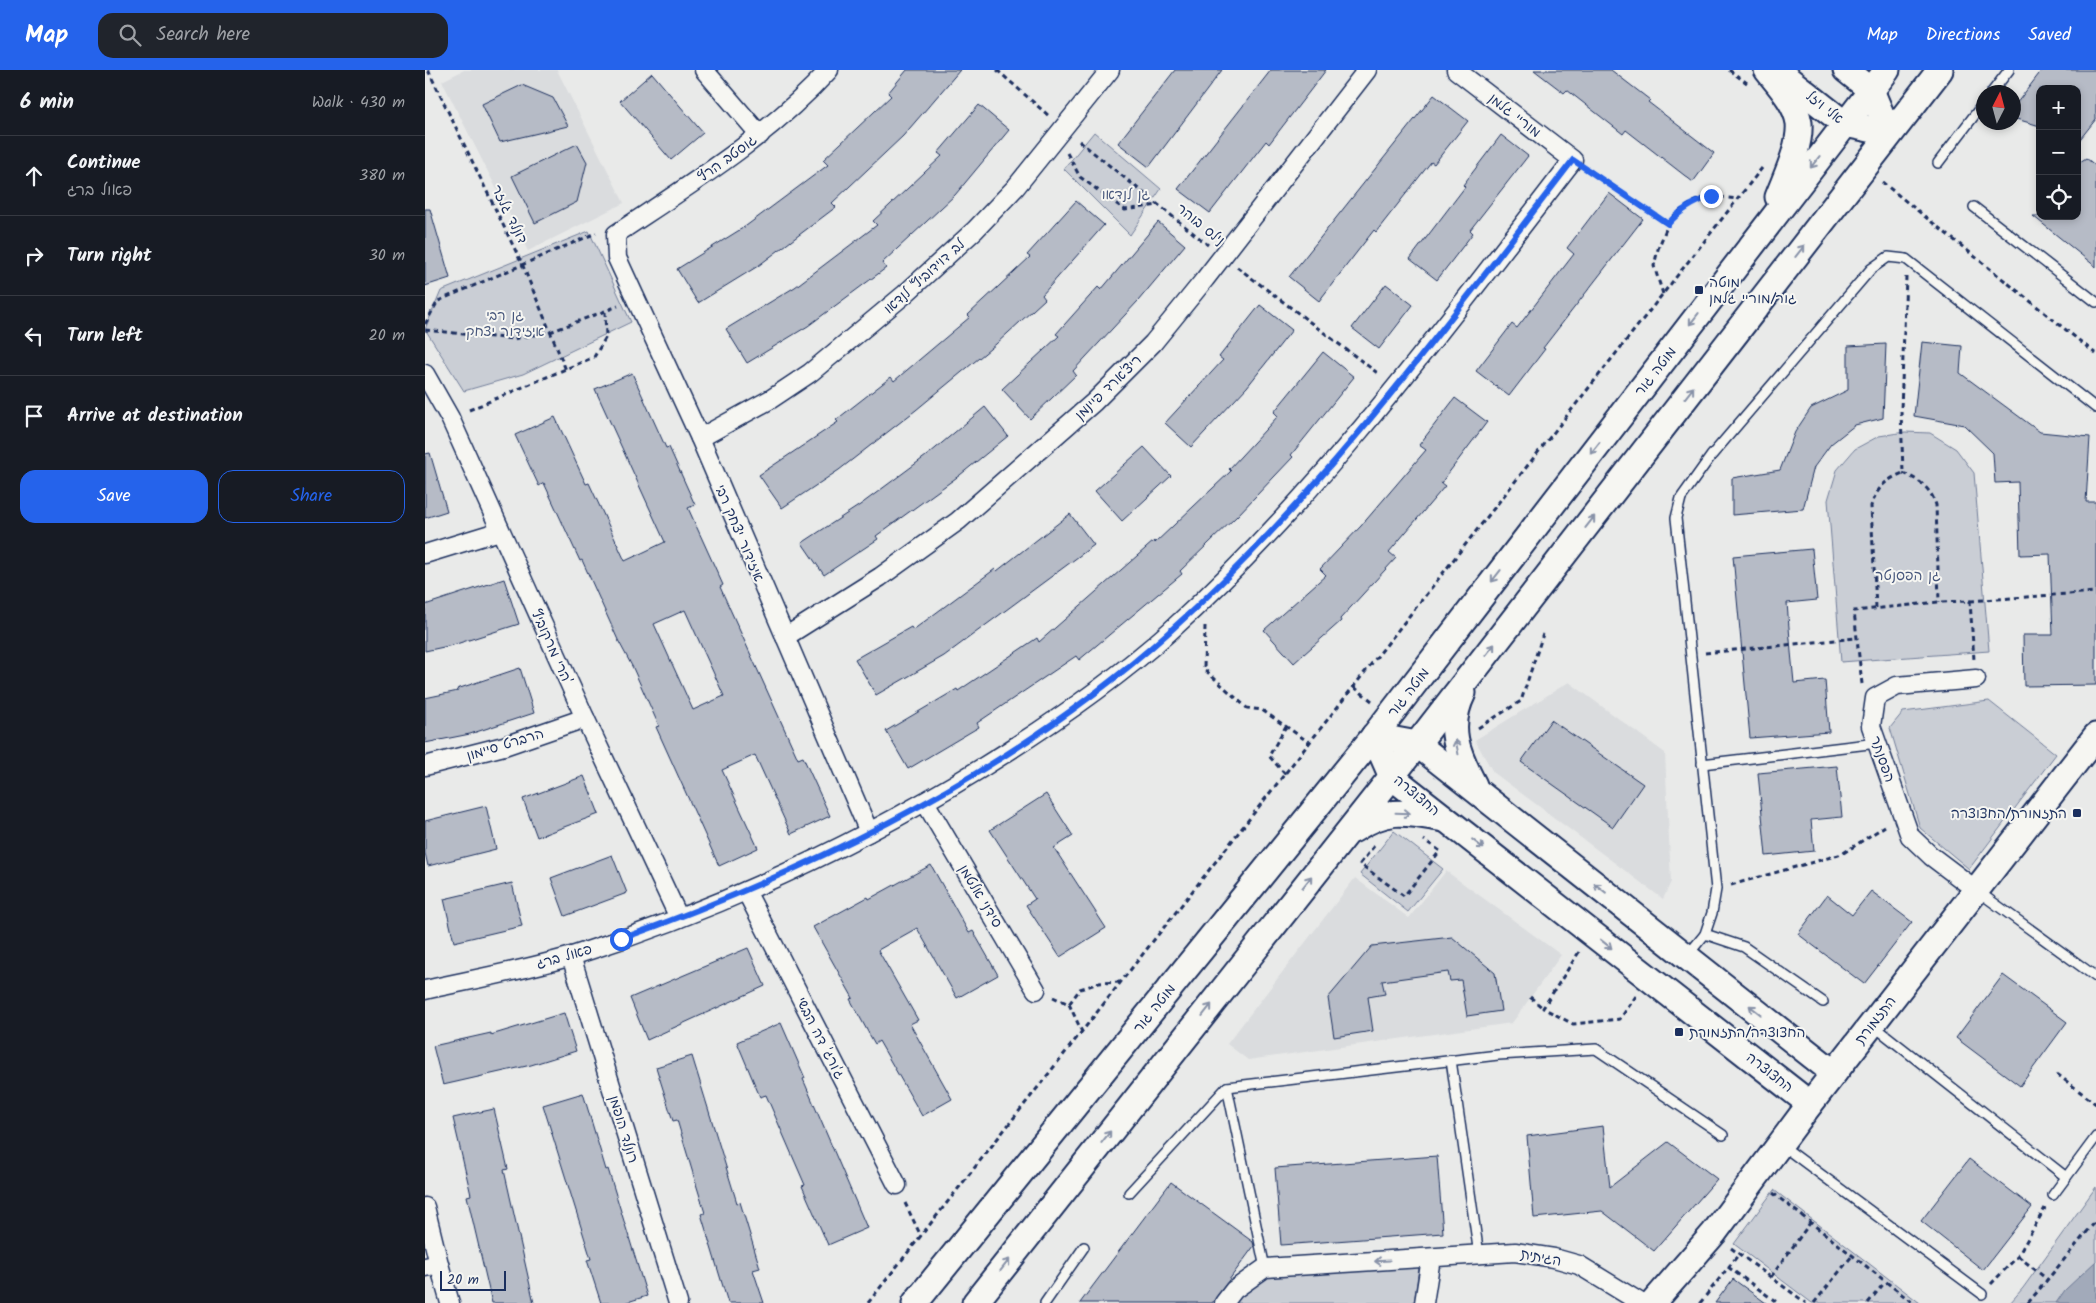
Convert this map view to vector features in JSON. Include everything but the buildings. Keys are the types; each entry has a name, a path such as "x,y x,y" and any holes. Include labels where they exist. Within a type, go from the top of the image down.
{"main road":[{"path":"1767,70 1785,91 1799,123 1793,158 1767,224"},
{"name":"אלי ויזל","path":"1777,70 1845,124 1889,133"},
{"path":"1846,70 1871,90 1889,133"},
{"name":"מוטה גור","path":"915,1303 1374,736 1887,70"},
{"path":"975,1303 1392,777 1865,168 1889,133 1940,70"},
{"path":"1471,675 1456,707 1455,734 1459,756 1477,791"},
{"path":"1374,736 1417,744 1834,1073"},
{"name":"החצוצרה","path":"1374,736 1392,777 1810,1104"},
{"name":"התזמורת","path":"1653,1303 1714,1233 1810,1104 2096,737"},
{"path":"1343,837 1371,818 1411,814 1447,820"}],"street":[{"path":"704,70 760,135"},
{"name":"גוסטב הרץ","path":"616,234 705,175 760,135 806,95 829,70"},
{"name":"לב דוידוביץ' לנדאו","path":"700,438 771,399 809,373 898,300 975,230 1015,188 1110,70"},
{"name":"ריצ'ארד פיינמן","path":"785,637 880,576 959,521 1094,402 1153,343 1223,257 1367,70"},
{"name":"מוריי גלמן","path":"1456,70 1573,160"},
{"name":"פאול ברג","path":"425,990 571,956 679,918 746,891 869,832 925,802 1063,716 1113,679 1168,633 1284,518 1397,387 1573,160"},
{"name":"איזידור יצחק רבי","path":"616,234 617,258 700,438 869,832"},
{"name":"הרי מרקוביץ'","path":"425,374 449,418 585,718 679,918"},
{"path":"425,554 500,531"},
{"name":"הפסנתר","path":"1976,679 1897,686 1875,698 1871,726 1910,836 1931,856 1976,890"},
{"name":"הרברט סיימון","path":"425,766 504,746 585,718"},
{"name":"סידני אלטמן","path":"925,802 1036,990"},
{"name":"ג'ורג' דה הבשי","path":"746,891 897,1185"},
{"name":"רונלד הופמן","path":"571,956 678,1303"},
{"path":"425,1207 432,1266 450,1303"},
{"name":"הגיתית","path":"1265,1268 1515,1252 1533,1254 1579,1265 1641,1303"},
{"path":"1424,1303 1431,1258"},
{"path":"1224,1303 1234,1290 1265,1268"}],"lane":[{"path":"1997,85 2009,70"},
{"path":"1938,163 1976,113"},
{"path":"1974,207 2096,302"},
{"path":"1687,957 1705,934 1712,913 1716,889 1675,518 1681,498 1711,456 1871,268 1888,257 1906,259 2096,408"},
{"path":"1702,764 1877,743"},
{"path":"1976,890 2096,977"},
{"path":"1705,934 1744,947 1823,1002"},
{"path":"1872,1025 2066,1177"},
{"path":"1129,1193 1227,1087 1497,1055 1596,1049 1723,1135"},
{"path":"1451,1060 1479,1255"},
{"path":"1227,1087 1265,1268"},
{"path":"2053,1195 2096,1137"},
{"path":"1780,1144 1982,1294"},
{"path":"1045,1303 1085,1247"}],"path":[{"name":"דונלד גלזר","path":"428,70 523,266 566,370"},
{"name":"נילס בוהר","path":"997,70 1060,132 1397,387"},
{"path":"1060,132 1080,177 1125,210 1158,205"},
{"path":"1573,160 1668,224"},
{"path":"868,1303 1764,167"},
{"path":"1865,168 2096,354"},
{"path":"1663,294 1654,266 1658,249 1668,224 1677,213 1695,202 1711,196 1738,199"},
{"path":"425,324 438,301 523,266 595,233 616,234"},
{"path":"1903,473 1901,410 1906,259"},
{"path":"425,330 513,340 550,332 635,299"},
{"path":"449,418 594,357 606,337 605,312"},
{"path":"1903,473 1925,485 1933,495 1936,505 1939,602"},
{"path":"1876,608 1871,506 1875,492 1891,478 1903,473"},
{"path":"1863,691 1859,673 1854,611 1939,602 1969,602 2096,592"},
{"path":"1205,597 1204,669 1247,708 1262,710 1310,742"},
{"path":"1969,602 1976,679"},
{"path":"1690,654 1857,638"},
{"path":"1285,774 1269,756 1286,726"},
{"path":"1395,816 1440,851 1404,896 1360,864 1395,816"},
{"path":"1716,889 1842,854 1886,825"},
{"path":"1543,1008 1592,933"},
{"path":"1530,997 1543,1008 1573,1024 1620,1019 1649,978"},
{"path":"1069,1004 1080,990 1099,983 1121,982"},
{"path":"1036,990 1069,1004 1082,1032"},
{"path":"2057,1074 2096,1104"},
{"path":"1755,1178 1913,1303"},
{"path":"897,1185 921,1236"},
{"path":"1982,1294 2018,1256 2053,1195"},
{"path":"2028,1303 2096,1221"},
{"path":"1771,1277 1811,1222"},
{"path":"1714,1233 1739,1254 1806,1303"},
{"path":"1700,1303 1739,1254"},
{"path":"1813,1303 1852,1256"},
{"path":"2018,1256 2048,1280"},
{"path":"1728,1267 1778,1303"},
{"path":"1868,1303 1885,1282"}],"shaded area":[{"path":"464,70 557,70 624,203 528,251 442,81"},
{"path":"1569,682 1665,753 1671,882 1663,899 1493,772 1475,740"},
{"path":"1446,871 1561,955 1512,1023 1248,1060 1227,1044 1355,878 1409,918"}],"green space":[{"name":"גן לנדאו","path":"1094,132 1161,189 1130,235 1064,169"},
{"name":"גן רבי איזידור יצחק","path":"589,231 631,322 523,374 464,391 425,329 441,291"},
{"name":"גן הפסנטר","path":"1905,432 1930,433 1956,449 1974,473 1989,651 1841,662 1828,500 1837,470 1855,449 1879,436"},
{"path":"1989,701 2056,754 1969,869 1920,828 1890,728 1903,712"},
{"path":"1394,831 1443,869 1408,912 1360,874"},
{"path":"2096,1187 2096,1303 2010,1303 2023,1288"},
{"path":"1774,1190 1920,1303 1812,1303 1734,1244"},
{"path":"1419,1267 1414,1303 1234,1303 1240,1296 1268,1276"}],"water":[{"path":"2096,1261 2096,1303 2056,1303 2065,1290"}],"place":[{"name":"מוטה גור/מוריי גלמן","path":"1699,290"},
{"name":"התזמורת/החצוצרה","path":"2077,813"},
{"name":"החצוצרה/התזמורת","path":"1679,1032"}],"route":[{"path":"621,939 746,891 869,832 925,802 1012,749 1063,716 1113,679 1168,633 1237,567 1284,518 1397,387 1573,160 1668,224 1677,213 1695,202 1711,196"}]}
